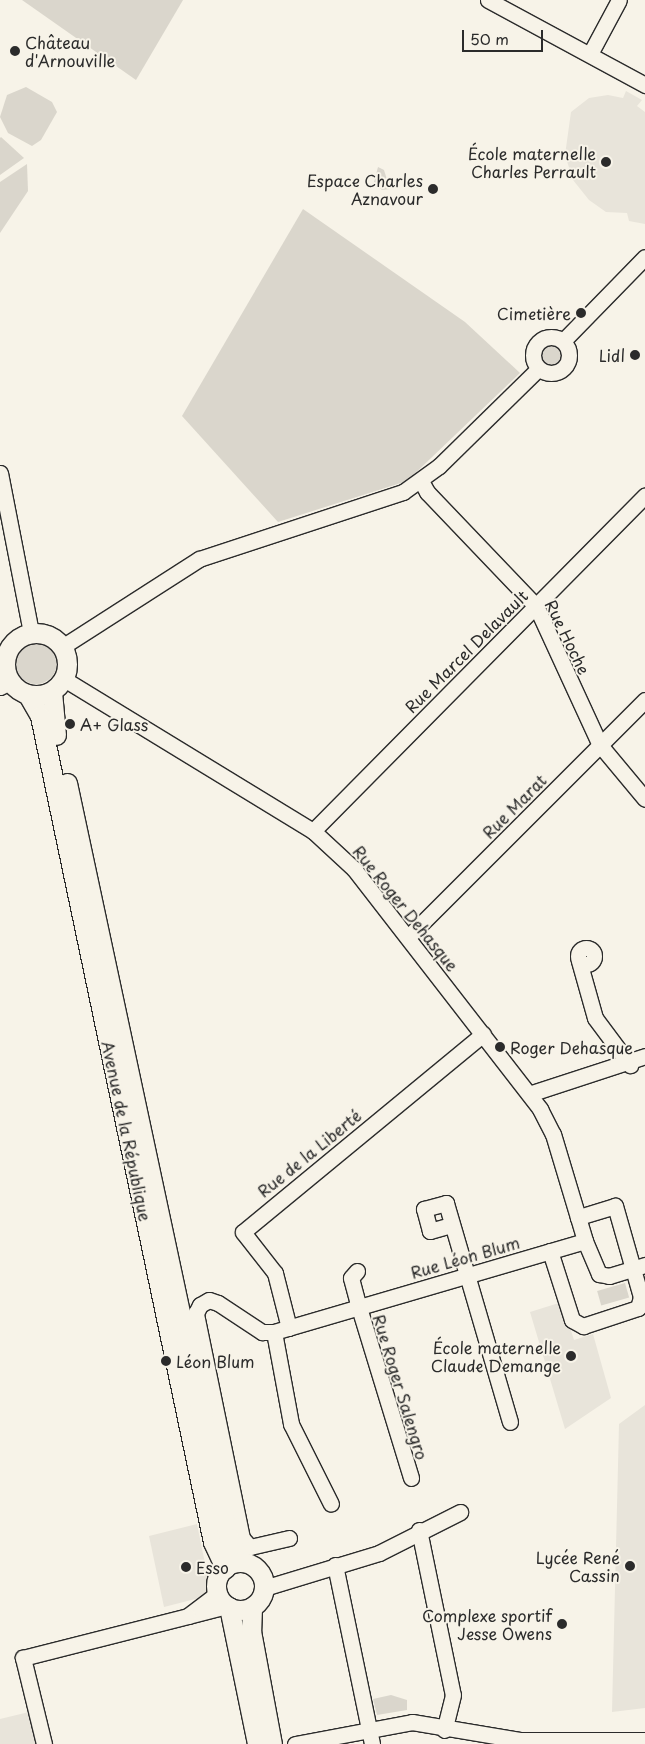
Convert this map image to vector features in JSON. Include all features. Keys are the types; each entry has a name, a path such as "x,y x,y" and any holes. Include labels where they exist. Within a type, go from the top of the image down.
{"main road":[{"path":"31,633 48,635 62,646 68,663 58,685 28,695 5,684 5,644 31,633"},
{"name":"Avenue de la République","path":"58,685 51,714 233,1565"},
{"name":"Avenue de la République","path":"28,695 40,716 213,1542 233,1565"},
{"path":"257,1744 225,1602 218,1580 233,1565 255,1567 264,1588 252,1607 250,1632 272,1744"},
{"path":"225,1602 252,1607"}],"street":[{"path":"488,0 590,54 645,86"},
{"path":"590,54 619,0"},
{"path":"563,341 645,257"},
{"path":"552,337 563,341 569,357 564,368 548,374 538,369 532,359 537,344 552,337"},
{"path":"62,646 199,559 389,500 420,481 538,369"},
{"path":"0,473 31,633"},
{"name":"Rue Hoche","path":"420,481 536,606 600,745 645,799"},
{"name":"Rue Marcel Delavault","path":"312,831 645,496"},
{"path":"0,513 22,612 27,615"},
{"name":"Rue Roger Dehasque","path":"58,685 312,831 354,869 529,1094 553,1134 585,1241"},
{"name":"Rue Marat","path":"408,937 645,700"},
{"path":"579,961 595,1018 630,1065"},
{"name":"Rue de la Liberté","path":"289,1328 275,1273 243,1232 483,1034"},
{"path":"529,1094 630,1065 645,1056"},
{"path":"550,1251 572,1320 583,1326 638,1308 642,1296 639,1267 615,1206 578,1217"},
{"path":"451,1225 510,1422"},
{"path":"585,1241 599,1274 639,1267"},
{"name":"Rue Léon Blum","path":"274,1332 466,1274 585,1241"},
{"name":"Rue Roger Salengro","path":"357,1271 351,1278 358,1306 411,1478"},
{"path":"289,1538 250,1547 242,1538 196,1313 209,1300 262,1332 274,1332 292,1424 331,1504"},
{"path":"264,1588 379,1553 419,1530 460,1512"},
{"path":"419,1530 453,1695 444,1730"},
{"path":"335,1565 372,1744"},
{"path":"44,1744 23,1658 188,1616 225,1602"},
{"path":"295,1744 369,1728 412,1722 489,1741 568,1742 645,1740"}],"shaded area":[{"path":"22,0 183,0 136,80"},
{"path":"26,87 52,102 57,112 41,140 32,146 8,133 0,117 7,95"},
{"name":"École maternelle Charles Perrault","path":"626,91 642,100 637,106 645,112 645,224 629,221 627,213 606,212 589,200 573,180 565,155 571,112 589,98 608,95 623,98"},
{"path":"0,138 24,158 0,175"},
{"path":"27,164 28,191 0,233 0,182"},
{"path":"378,167 384,170 390,189 382,190 374,182"},
{"path":"303,209 465,322 520,373 407,481 278,522 182,416"},
{"path":"551,345 558,348 561,355 558,362 551,365 544,362 541,355 544,348"},
{"path":"40,642 48,645 54,651 57,663 54,675 48,681 32,684 24,681 18,675 15,659 18,651 24,645"},
{"path":"625,1283 629,1297 601,1305 597,1291"},
{"name":"École maternelle Claude Demange","path":"562,1302 574,1340 593,1334 611,1398 565,1429 530,1312"},
{"name":"Lycée René Cassin","path":"645,1405 645,1708 612,1712 619,1424"},
{"path":"197,1524 210,1588 207,1596 164,1607 149,1536"},
{"path":"391,1695 407,1700 407,1710 377,1715 373,1699"},
{"path":"29,1712 37,1744 0,1744 0,1719"}],"place":[{"name":"Château d'Arnouville","path":"15,51"},
{"name":"École maternelle Charles Perrault","path":"606,162"},
{"name":"Espace Charles Aznavour","path":"433,189"},
{"name":"Cimetière","path":"581,313"},
{"name":"Lidl","path":"635,355"},
{"name":"A+ Glass","path":"70,724"},
{"name":"Roger Dehasque","path":"500,1047"},
{"name":"École maternelle Claude Demange","path":"571,1356"},
{"name":"Léon Blum","path":"166,1361"},
{"name":"Lycée René Cassin","path":"630,1566"},
{"name":"Esso","path":"186,1567"},
{"name":"Complexe sportif Jesse Owens","path":"562,1624"}]}
